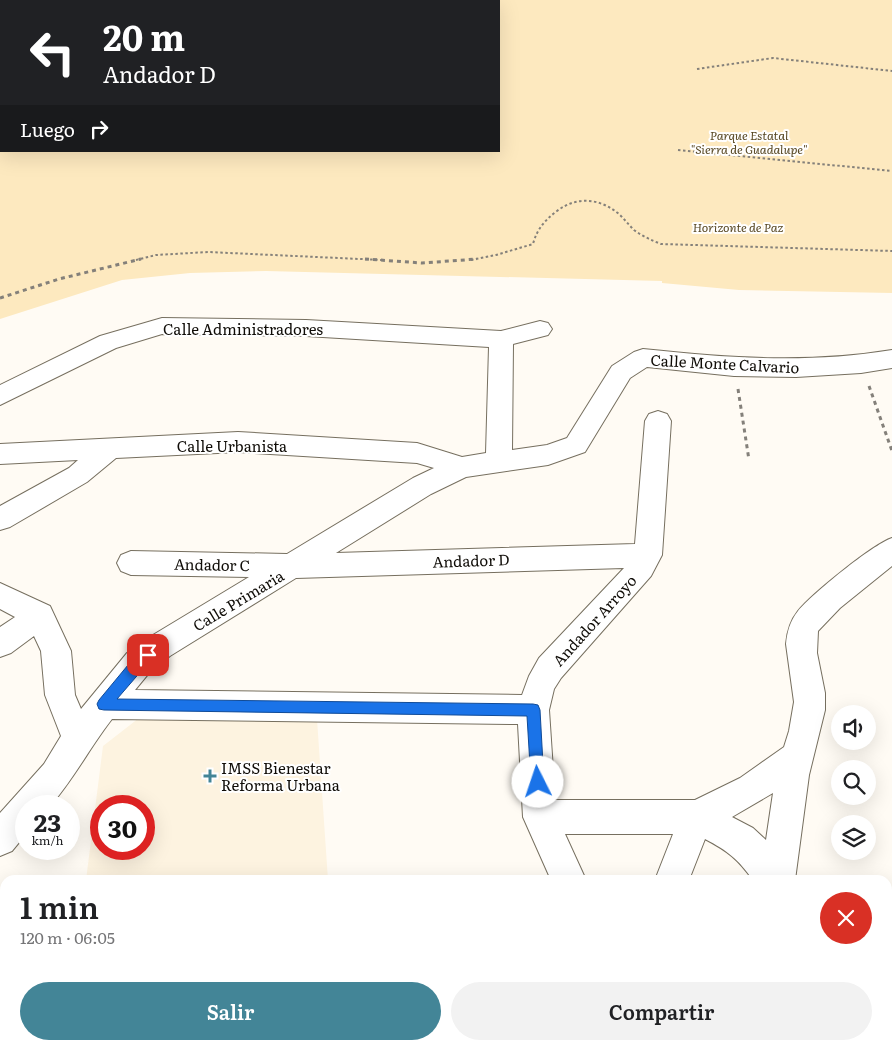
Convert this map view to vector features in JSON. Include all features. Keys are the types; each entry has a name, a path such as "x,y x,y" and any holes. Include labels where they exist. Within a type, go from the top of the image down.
{"street":[{"name":"Calle Administradores","path":"0,396 108,342 162,326 306,328 501,339 540,329"},
{"path":"499,460 501,339"},
{"name":"Calle Monte Calvario","path":"621,372 643,358 734,367 796,368 861,364 892,359"},
{"name":"Calle Primaria","path":"38,795 56,775 78,738 104,704 138,663 159,647 422,486 462,467 499,460 548,455 576,445 621,372"},
{"name":"Andador Arroyo","path":"540,818 533,710 540,686 550,668 641,568 648,554 658,422"},
{"name":"Calle Urbanista","path":"0,454 238,442 417,453 462,467"},
{"path":"0,519 78,475 111,448"},
{"path":"779,875 784,822 796,757 808,724 810,703 801,643 804,626 817,611 892,550"},
{"name":"Andador D","path":"294,566 648,554"},
{"name":"Andador C","path":"130,563 294,566"},
{"path":"0,595 40,615 56,651 60,694 78,738"},
{"path":"0,644 40,615"},
{"path":"104,704 533,710"},
{"path":"567,875 540,818 697,817 752,789 796,757"},
{"path":"674,875 697,817"},
{"path":"697,817 741,840 754,852 770,875"},
{"name":"Calle Primaria","path":"0,839 15,822"}],"path":[{"path":"696,69 773,58 892,70"},
{"path":"678,150 892,171"},
{"path":"0,298 59,280 156,255 208,252 322,258 344,257 422,263 466,260 496,255 533,244 536,231 546,220 557,210 580,199 590,199 609,205 632,228 648,239 661,244 892,251"},
{"path":"861,364 892,451"},
{"path":"734,367 750,460"}],"shaded area":[{"name":"IMSS Bienestar Reforma Urbana","path":"148,711 317,719 328,875 87,875 90,848 90,860 155,860 155,795 97,795 103,746"}],"green space":[{"name":"Parque Estatal \"Sierra de Guadalupe\"","path":"500,0 892,0 892,293 739,290 662,283 662,281 266,271 190,273 122,280 0,319 0,152 500,152"}],"place":[{"name":"IMSS Bienestar Reforma Urbana","path":"210,776"}],"route":[{"path":"148,655 138,663 104,704 533,710 538,782"}],"park label":[{"name":"Horizonte de Paz","path":"738,227"}]}
